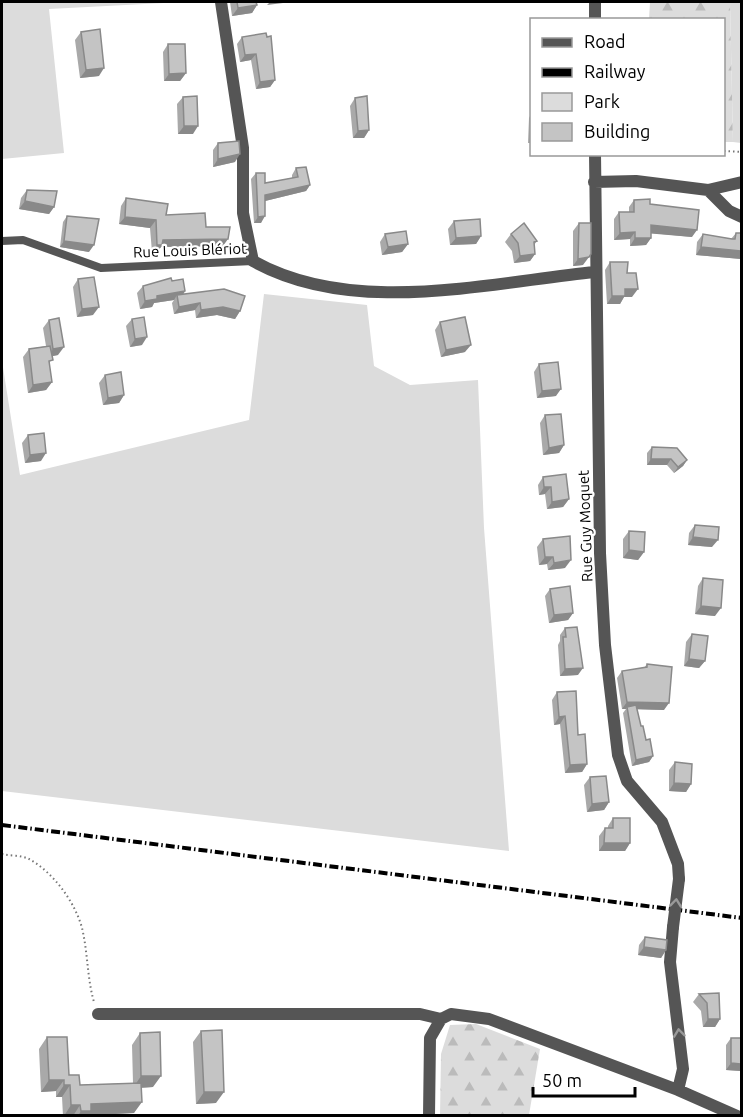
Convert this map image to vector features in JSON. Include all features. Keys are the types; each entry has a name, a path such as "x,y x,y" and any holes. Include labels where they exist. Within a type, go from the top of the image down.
{"street":[{"path":"220,2 243,148 243,213 253,261"},
{"path":"595,2 595,18"},
{"name":"Rue Guy Moquet","path":"595,156 600,554 605,645 618,754 627,781 662,822 678,864 679,879 670,962 683,1070 678,1090"},
{"path":"594,182 636,181 708,190 741,182"},
{"path":"708,190 729,211 741,217"},
{"name":"Rue Louis Blériot","path":"253,261 275,274 335,290 427,291 595,272"},
{"path":"98,1014 420,1014 441,1019"},
{"path":"429,1116 430,1038 441,1019 451,1014 489,1019 678,1090 737,1116"}],"lane":[{"name":"Rue Louis Blériot","path":"2,242 23,240 101,268 253,261"}],"path":[{"path":"725,151 741,152"},
{"path":"2,854 27,858 51,874 68,899 82,927 88,980 98,1014"}],"green space":[{"path":"2,2 183,2 49,9 64,153 2,159"},
{"path":"650,2 730,2 733,142 725,142 725,18 649,18"},
{"path":"730,2 741,2 741,143 733,142"},
{"path":"264,294 367,305 374,366 410,385 478,380 484,528 509,851 2,791 2,361 20,475 249,420"},
{"path":"476,1024 540,1049 529,1115 440,1115 441,1054 450,1025"}],"building":[{"path":"237,2 256,2 257,5 238,8"},
{"path":"100,29 104,68 86,70 81,32"},
{"path":"266,33 267,37 271,36 275,80 260,82 256,54 245,55 242,37"},
{"path":"168,44 185,44 186,73 169,74"},
{"path":"197,96 198,126 184,126 183,97"},
{"path":"367,96 369,130 358,131 355,98"},
{"path":"239,141 240,154 218,159 218,143"},
{"path":"306,167 310,185 265,195 265,216 258,217 256,173 265,173 265,183 298,177 296,168"},
{"path":"27,190 57,191 54,207 25,201"},
{"path":"126,198 168,204 166,215 205,213 206,227 230,227 228,239 163,240 162,245 157,245 156,220 125,217"},
{"path":"650,199 650,204 699,210 697,230 651,225 651,238 635,238 635,232 620,233 619,212 634,212 634,200"},
{"path":"67,216 99,219 94,245 64,241"},
{"path":"480,219 481,236 456,238 454,221"},
{"path":"524,223 537,241 534,242 535,254 520,256 518,243 511,234"},
{"path":"579,223 591,223 591,254 589,257 578,259"},
{"path":"406,231 408,244 388,247 385,234"},
{"path":"736,233 741,233 741,251 701,247 703,234 735,239"},
{"path":"610,262 628,262 627,273 636,273 638,289 625,289 625,296 612,296"},
{"path":"94,277 99,307 82,309 78,279"},
{"path":"171,278 172,281 183,279 185,291 157,296 157,299 145,301 143,286"},
{"path":"224,289 245,296 240,311 223,307 201,310 200,303 179,307 177,295"},
{"path":"144,317 147,337 135,339 132,319"},
{"path":"465,317 471,345 446,350 440,322"},
{"path":"59,318 64,347 53,349 49,320"},
{"path":"50,346 53,360 49,361 52,382 33,385 29,349"},
{"path":"558,362 561,389 542,391 539,364"},
{"path":"121,372 124,395 108,398 105,375"},
{"path":"561,414 564,445 549,448 545,415"},
{"path":"44,433 46,453 30,455 28,435"},
{"path":"652,447 677,448 687,460 678,467 671,459 651,459"},
{"path":"566,474 569,499 552,502 551,487 544,487 543,477"},
{"path":"695,525 719,527 718,540 693,537"},
{"path":"629,531 645,532 644,552 629,550"},
{"path":"570,536 571,560 554,563 553,557 545,557 543,539"},
{"path":"703,578 723,580 721,608 701,606"},
{"path":"570,586 573,613 554,615 550,589"},
{"path":"577,627 583,668 565,669 563,637 566,637 565,628"},
{"path":"692,634 708,636 705,661 689,659"},
{"path":"647,664 672,667 669,703 627,702 622,671 647,667"},
{"path":"576,691 578,735 585,734 587,764 570,765 565,716 559,717 557,692"},
{"path":"636,705 646,740 650,739 653,756 636,760 627,707"},
{"path":"675,762 692,764 691,784 674,783"},
{"path":"606,776 609,802 592,804 590,777"},
{"path":"613,818 630,818 630,843 604,843 605,828 613,828"},
{"path":"645,937 667,940 666,950 644,947"},
{"path":"719,993 720,1019 708,1019 707,1003 699,994"},
{"path":"222,1030 224,1092 204,1092 201,1031"},
{"path":"160,1032 161,1076 141,1076 140,1033"},
{"path":"47,1037 67,1037 69,1075 79,1075 80,1085 141,1083 142,1102 91,1104 91,1111 81,1111 80,1105 71,1105 70,1085 64,1085 64,1080 49,1080"},
{"path":"731,1038 741,1038 741,1064 731,1063"}],"railway":[{"path":"2,825 742,918"}]}
